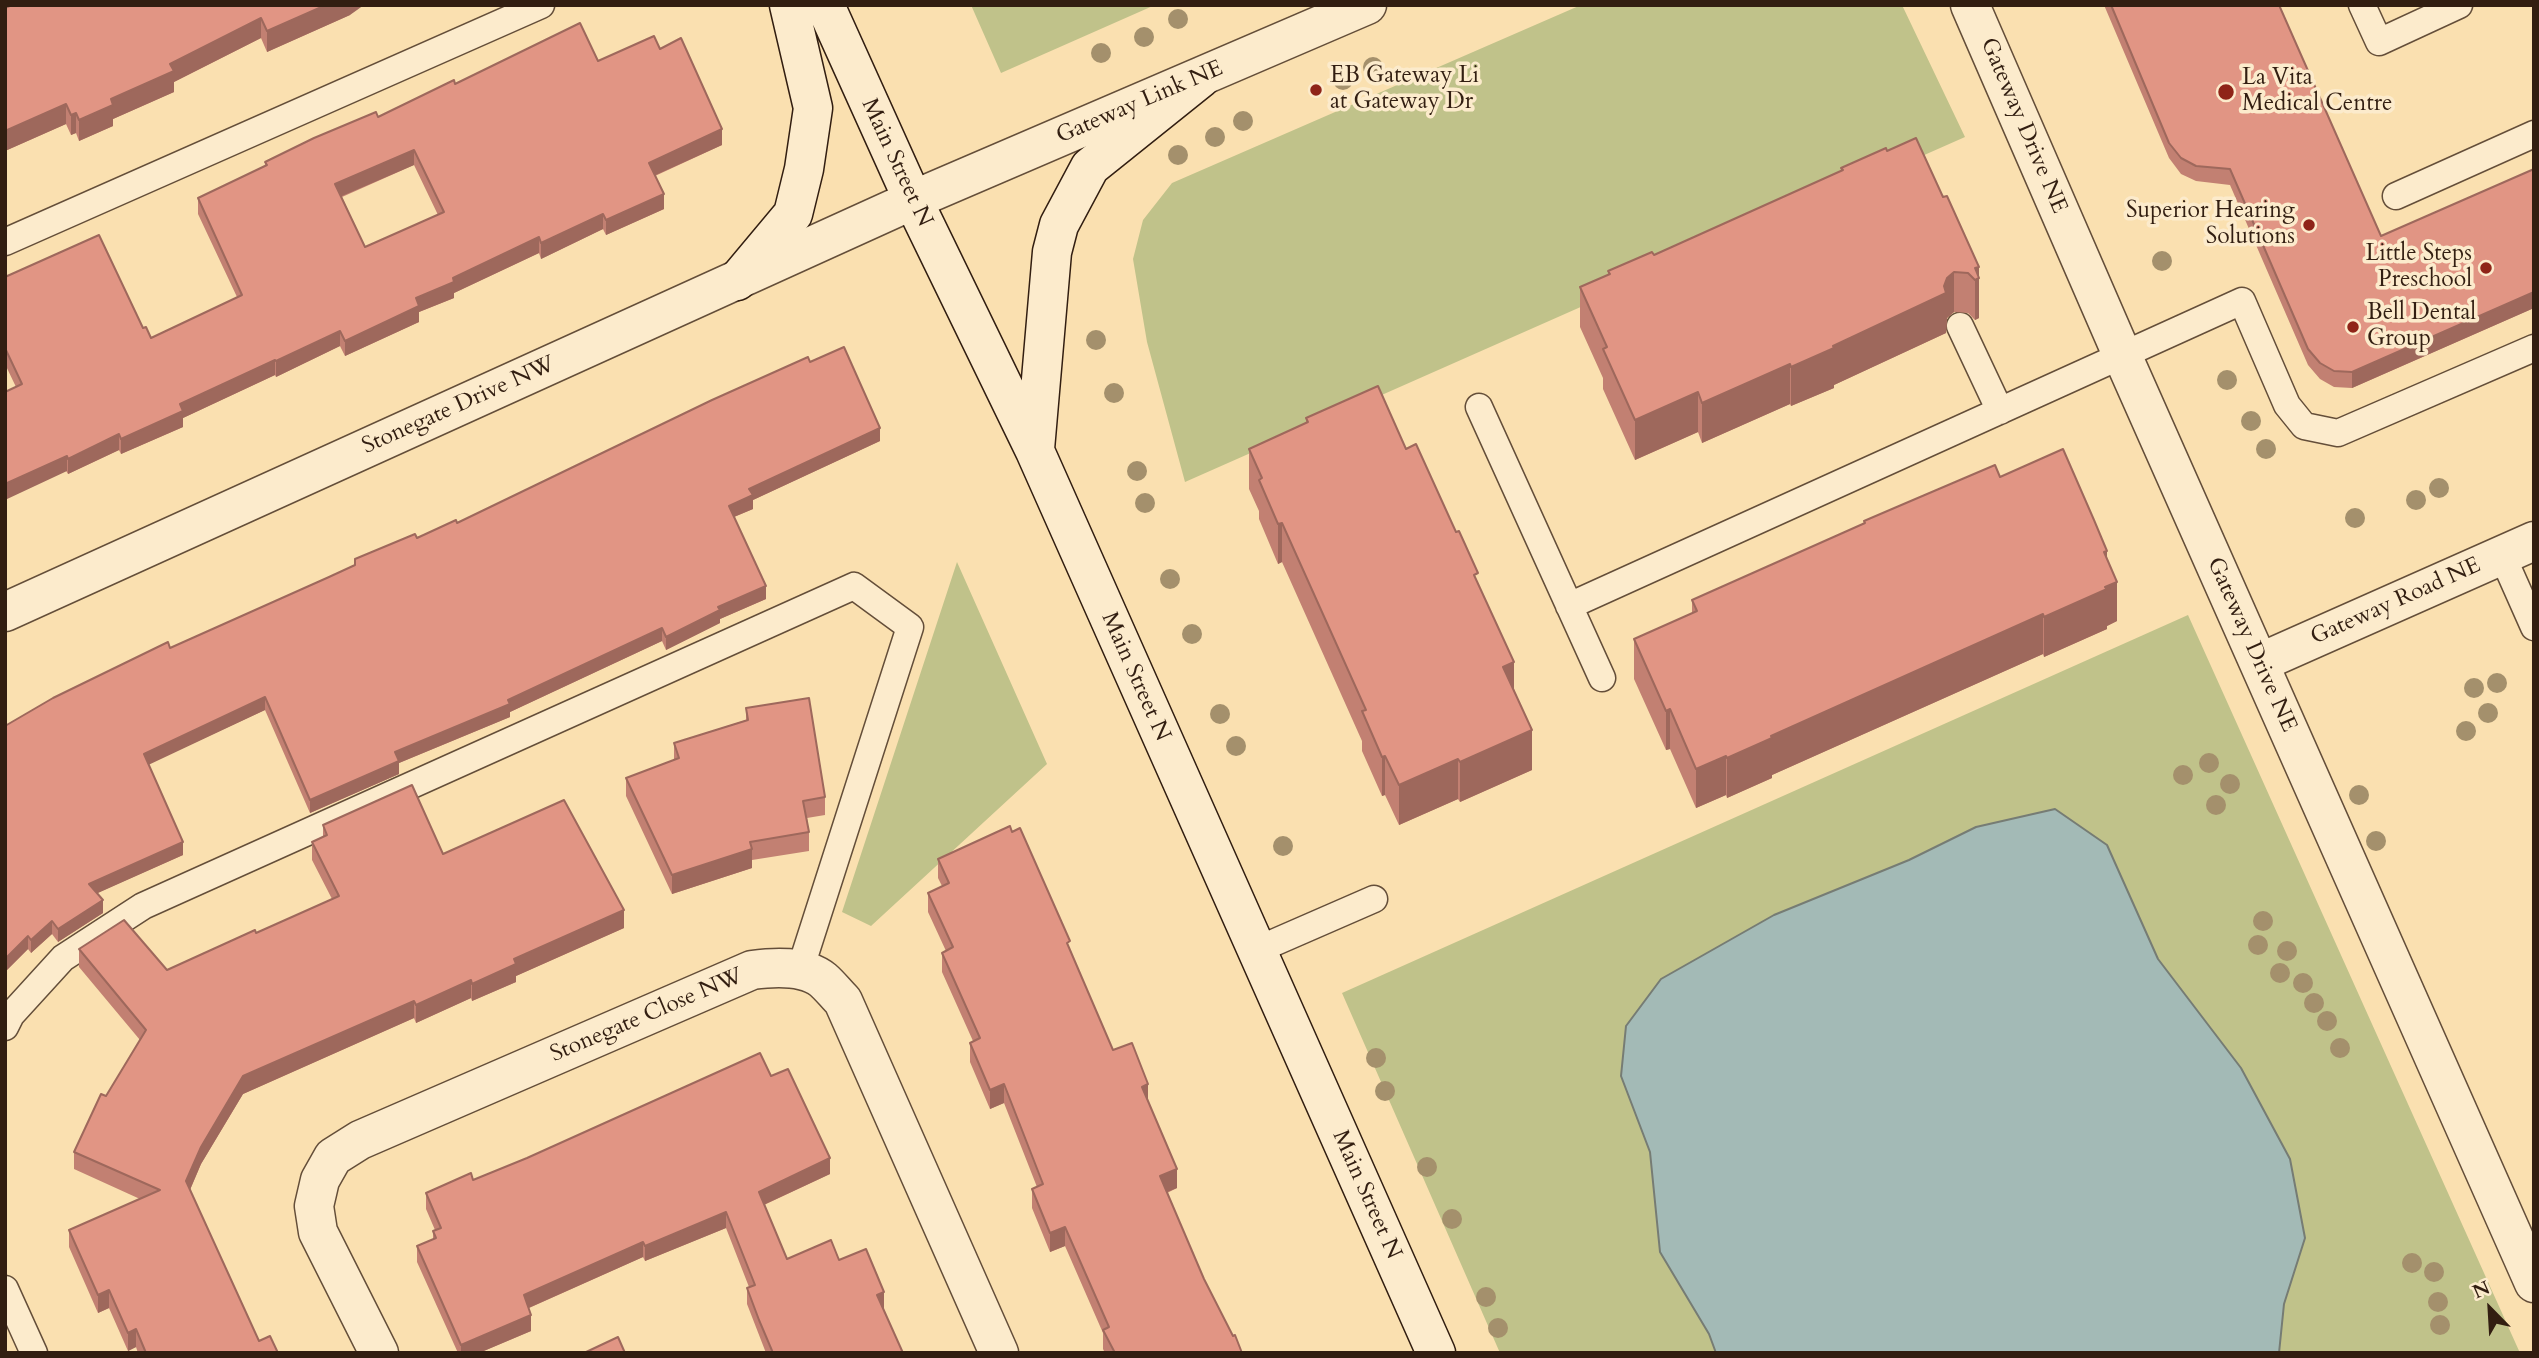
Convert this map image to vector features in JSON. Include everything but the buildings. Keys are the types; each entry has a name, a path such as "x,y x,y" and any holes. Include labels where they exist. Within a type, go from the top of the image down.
{"street":[{"path":"737,281 793,214 804,169 813,108 789,5"},
{"name":"Main Street N","path":"825,5 913,200 1035,451 1436,1353"},
{"name":"Gateway Link NE","path":"913,200 1367,5"},
{"name":"Gateway Drive NE","path":"1970,5 2534,1283"},
{"path":"1035,451 1052,252 1059,225 1090,167 1201,78"},
{"name":"Stonegate Drive NW","path":"5,612 913,200"},
{"name":"Gateway Road NE","path":"2259,663 2518,548"},
{"name":"Stonegate Close NW","path":"379,1353 318,1232 314,1206 320,1180 333,1157 360,1140 752,970 776,967 800,970 821,979 843,1001 999,1353"}],"lane":[{"path":"5,242 541,5"},
{"path":"2362,5 2379,42 2459,5"},
{"path":"2396,195 2534,134"},
{"path":"1569,606 2242,301 2287,405 2304,426 2338,433 2534,348"},
{"path":"1960,327 2000,411"},
{"path":"1479,407 1602,678"},
{"path":"2518,548 2534,627"},
{"path":"5,1027 11,1015 64,958 143,906 854,586 910,627 800,970"},
{"path":"1257,950 1374,899"},
{"path":"5,1289 34,1353"}],"green space":[{"path":"971,5 1155,5 1001,73"},
{"path":"1581,5 1902,5 1965,137 1185,482 1147,342 1133,259 1143,220 1172,183"},
{"path":"957,562 1047,764 871,926 842,912"},
{"path":"2188,615 2520,1353 1500,1353 1342,993"}],"water":[{"path":"2055,809 2107,845 2158,959 2241,1068 2290,1159 2305,1238 2284,1304 2279,1353 1716,1353 1709,1334 1660,1252 1650,1152 1621,1076 1626,1026 1661,979 1774,915 1909,860 1976,827"}],"place":[{"name":"EB Gateway Li at Gateway Dr","path":"1316,90"},
{"name":"La Vita Medical Centre","path":"2226,92"},
{"name":"Superior Hearing Solutions","path":"2309,225"},
{"name":"Little Steps Preschool","path":"2486,268"},
{"name":"Bell Dental Group","path":"2353,327"}]}
